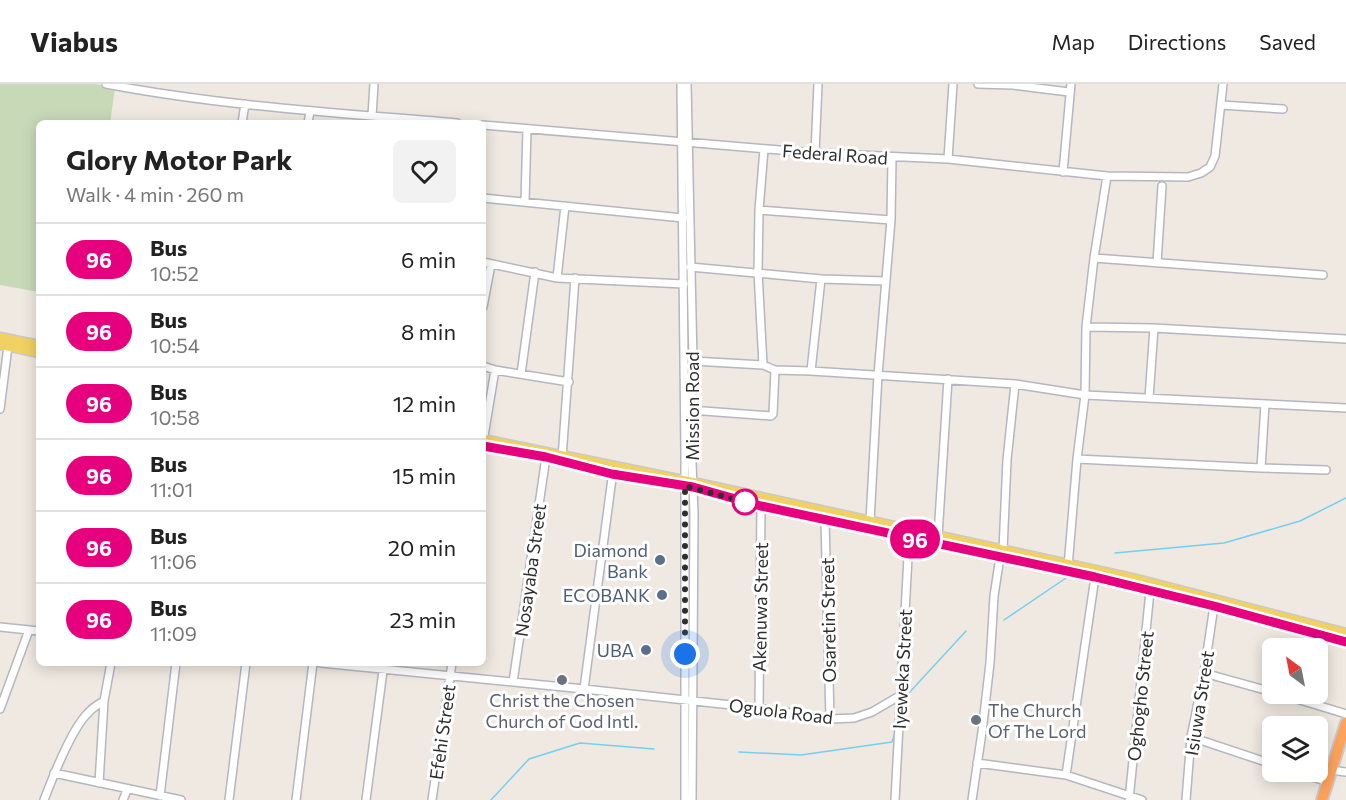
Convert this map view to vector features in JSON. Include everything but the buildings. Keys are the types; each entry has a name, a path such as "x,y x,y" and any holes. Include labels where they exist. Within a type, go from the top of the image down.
{"highway":[{"path":"1322,800 1346,723"},
{"path":"1329,800 1342,771 1346,744"}],"main road":[{"path":"0,337 36,344"},
{"path":"4,346 36,352"},
{"path":"486,440 613,469 870,521 1068,568 1133,578 1346,633"},
{"path":"486,446 562,458"},
{"path":"689,483 761,506 909,538 1001,553"},
{"path":"1068,568 1346,642"}],"street":[{"path":"110,84 164,95 421,120"},
{"path":"163,84 164,95"},
{"path":"372,116 374,84"},
{"name":"Mission Road","path":"681,84 693,361 690,410 685,800"},
{"name":"Mission Road","path":"687,84 683,218 689,483"},
{"path":"815,153 818,84"},
{"path":"948,159 953,84"},
{"path":"978,84 1069,93"},
{"path":"1063,172 1071,84"},
{"path":"1223,84 1221,105 1283,109"},
{"path":"242,120 245,104"},
{"name":"Federal Road","path":"486,125 815,153 948,159 1107,176 1188,177 1210,167 1215,156 1221,105"},
{"path":"308,120 310,111"},
{"path":"358,114 362,120"},
{"path":"525,202 526,129"},
{"path":"763,365 758,272 759,210 764,149"},
{"path":"870,521 878,375 891,220 892,158"},
{"path":"1068,568 1085,395 1086,327 1107,176"},
{"path":"1157,263 1162,186"},
{"path":"486,198 683,218"},
{"path":"557,278 565,206"},
{"path":"759,210 891,220"},
{"path":"1094,258 1323,275"},
{"path":"487,263 557,278 684,284"},
{"path":"690,267 821,279 886,281"},
{"path":"521,374 535,272"},
{"path":"562,458 575,278"},
{"path":"811,371 821,279"},
{"path":"1086,327 1154,328 1346,339"},
{"path":"1149,398 1154,328"},
{"path":"0,409 4,346"},
{"path":"693,361 763,365 775,370 1015,384 1085,395 1346,408"},
{"path":"486,367 569,382"},
{"path":"486,422 495,370"},
{"path":"690,410 771,416 773,414 775,370"},
{"path":"938,536 948,379"},
{"path":"972,800 990,663 994,596 1001,553 1015,384"},
{"path":"1261,468 1265,404"},
{"name":"Nosayaba Street","path":"513,682 546,457"},
{"path":"1077,459 1326,470"},
{"path":"584,689 613,469"},
{"name":"Akenuwa Street","path":"759,708 761,506"},
{"name":"Osaretin Street","path":"825,520 830,719"},
{"name":"Iyeweka Street","path":"895,800 909,538"},
{"path":"1066,775 1095,577"},
{"name":"Oghogho Street","path":"1129,798 1150,591"},
{"name":"Isiuwa Street","path":"1186,800 1191,737 1214,606"},
{"path":"0,627 36,631"},
{"path":"0,709 29,630"},
{"path":"99,783 104,701 110,666"},
{"path":"160,796 176,666"},
{"path":"229,800 246,666"},
{"path":"296,800 313,666"},
{"path":"366,800 384,666"},
{"name":"Oguola Road","path":"384,666 451,676 759,708 830,719 854,718 872,712 901,695"},
{"name":"Efehi Street","path":"432,800 452,666"},
{"path":"1204,673 1262,689"},
{"path":"44,800 54,773 87,713 104,701"},
{"name":"Mission Road","path":"688,701 692,800"},
{"path":"1313,704 1346,714"},
{"path":"1191,737 1262,761"},
{"path":"977,763 1066,775 1129,798 1142,800"},
{"path":"54,773 181,800"},
{"path":"123,800 127,789"}],"green space":[{"path":"0,84 95,84 115,88 110,120 36,120 36,291 0,285"}],"waterway":[{"path":"1115,553 1224,543 1300,521 1346,498"},
{"path":"1004,620 1066,578"},
{"path":"903,708 908,694 966,631"},
{"path":"739,752 801,755 892,742 895,733"},
{"path":"491,800 529,759 580,743 654,749"}],"bus line":[{"name":"96","path":"486,447 546,457 612,474 693,487 761,506 1095,577 1346,642"}],"place":[{"name":"Diamond Bank","path":"660,560"},
{"name":"ECOBANK","path":"662,595"},
{"name":"UBA","path":"646,650"},
{"name":"Christ the Chosen Church of God Intl.","path":"562,680"},
{"name":"The Church Of The Lord","path":"976,720"}],"route":[{"path":"685,654 685,486 745,502"}]}
